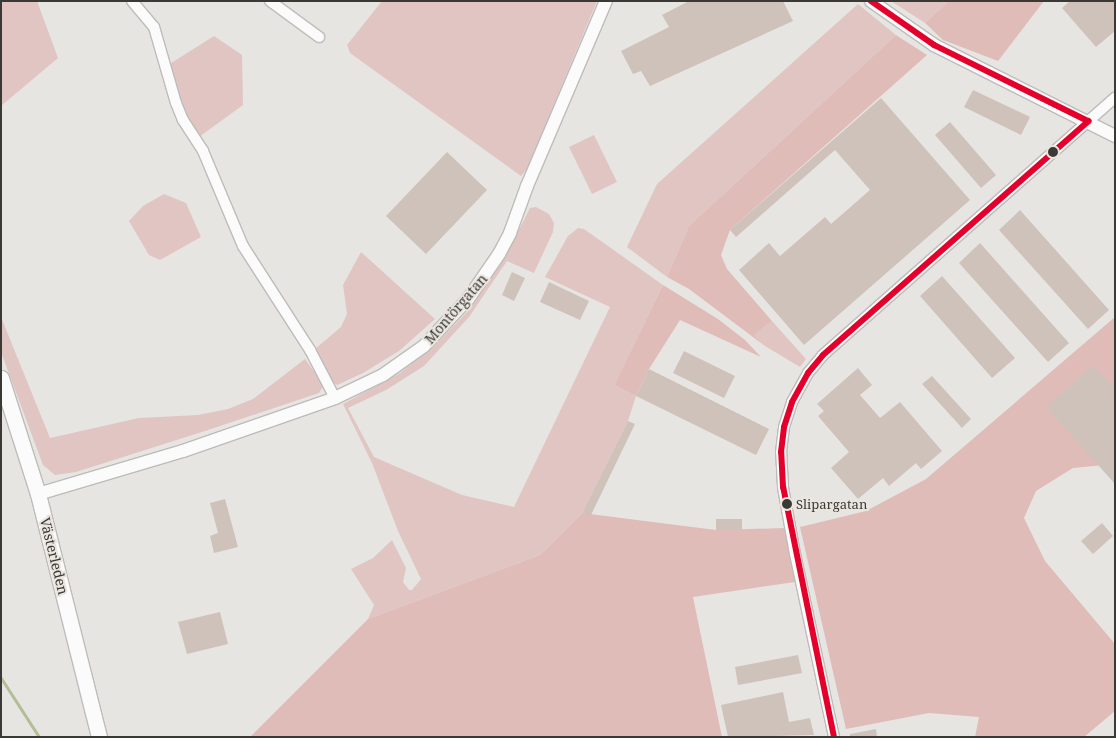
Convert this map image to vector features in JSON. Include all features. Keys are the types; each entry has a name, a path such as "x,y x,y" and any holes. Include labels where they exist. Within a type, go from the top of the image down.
{"main road":[{"name":"Västerleden","path":"1,378 38,494 99,737"}],"street":[{"path":"132,1 154,27 176,103 183,120 203,150 243,246 310,350 335,398"},
{"path":"270,1 319,37"},
{"name":"Montörgatan","path":"38,494 183,451 335,398 383,375 424,346 445,326 486,274 510,232 527,186 606,1"},
{"path":"871,1 934,45 1115,136"},
{"path":"834,737 783,487 782,452 784,427 792,402 808,373 824,355 1115,98"}],"shaded area":[{"path":"1,1 37,1 58,58 1,106"},
{"path":"382,1 597,1 527,169 521,176 350,53 347,45"},
{"path":"891,1 949,1 925,23"},
{"path":"949,1 1044,1 998,61 943,40 925,23"},
{"path":"858,4 896,35 689,226 667,277 627,247 657,184"},
{"path":"896,35 927,55 730,230 721,255 727,269 772,321 754,335 765,346 689,289 667,277 689,226"},
{"path":"214,36 242,55 243,105 199,137 186,117 168,65"},
{"path":"594,135 617,182 592,194 569,147"},
{"path":"164,194 186,203 201,237 160,260 149,255 129,221 143,206"},
{"path":"536,207 549,214 554,223 553,232 534,273 507,261 469,317 424,366 386,390 348,408 374,457 462,495 514,507 610,307 545,277 568,236 578,228 584,229 663,285 614,385 636,396 628,421 582,513 540,555 368,619 374,605 351,569 373,558 392,540 406,568 403,582 409,590 412,590 421,579 398,531 372,463 343,404 400,373 438,342 468,311 503,261 530,208"},
{"path":"361,252 435,319 399,351 363,373 337,385 331,381 315,349 341,327 347,314 343,285"},
{"path":"663,285 718,319 745,340 761,357 680,320 649,369 636,396 614,385"},
{"path":"1,317 50,438 139,418 198,415 228,409 253,399 305,359 324,385 319,393 76,472 55,475 43,465 1,352"},
{"path":"1115,317 1115,464 1073,468 1036,491 1024,518 1045,561 1115,644 1115,711 1084,737 975,737 979,717 929,713 846,729 800,527 866,511 926,479"},
{"path":"772,321 806,359 800,367 765,346 754,335"},
{"path":"582,513 716,530 785,528 795,582 693,597 722,737 250,737 368,619 540,555"}],"building":[{"path":"689,1 783,1 793,21 650,86 641,71 633,74 621,51 669,27 662,15"},
{"path":"1070,1 1115,1 1115,31 1096,47 1062,8"},
{"path":"973,90 1030,117 1021,135 964,107"},
{"path":"881,98 970,200 804,345 739,270 769,243 780,256 825,217 831,224 870,190 835,150 736,237 730,230"},
{"path":"950,122 996,175 981,188 935,135"},
{"path":"447,152 487,190 426,254 386,216"},
{"path":"1020,210 1109,310 1088,329 999,230"},
{"path":"980,243 1069,343 1048,362 959,263"},
{"path":"512,272 525,278 514,301 502,295"},
{"path":"942,276 1015,358 992,378 920,296"},
{"path":"549,282 589,301 580,320 540,302"},
{"path":"684,351 735,376 724,398 673,373"},
{"path":"1093,365 1115,389 1115,484 1046,407"},
{"path":"858,368 872,385 860,395 880,418 900,402 942,451 921,469 916,463 889,486 883,478 858,499 831,468 849,452 818,416 824,411 817,404"},
{"path":"649,369 769,429 756,455 636,396"},
{"path":"932,376 971,419 962,428 922,384"},
{"path":"628,421 635,424 591,515 582,513"},
{"path":"225,499 238,547 214,553 210,536 218,533 210,503"},
{"path":"716,519 742,519 742,530 716,530"},
{"path":"1102,523 1113,536 1093,554 1081,541"},
{"path":"220,612 228,644 187,654 178,622"},
{"path":"798,655 802,673 738,685 735,667"},
{"path":"783,692 789,722 810,718 814,735 728,737 721,705"},
{"path":"876,729 877,737 850,737 850,734"}],"waterway":[{"path":"1,678 39,737"}],"transit line":[{"path":"871,1 934,45 1088,121"},
{"path":"834,737 783,487 781,452 784,427 792,402 808,373 823,355 1088,121"}],"place":[{"name":"Slipargatan","path":"787,504"}]}
